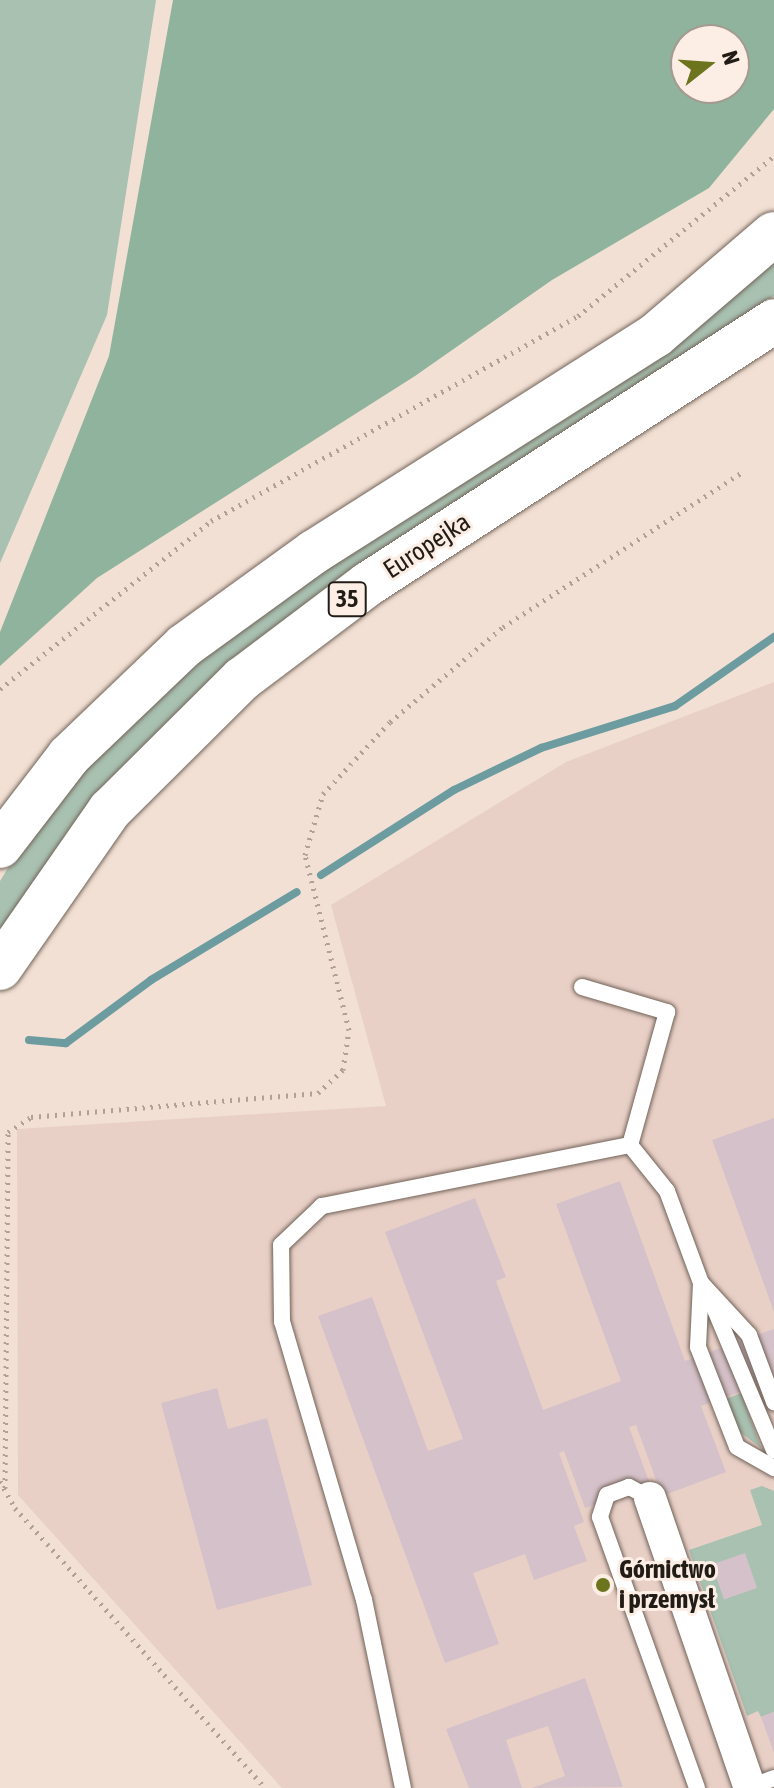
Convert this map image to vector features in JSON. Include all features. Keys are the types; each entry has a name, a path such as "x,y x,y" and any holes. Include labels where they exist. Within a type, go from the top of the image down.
{"main road":[{"name":"Europejka","path":"0,846 80,745 184,646 314,552 656,335 774,234"},
{"name":"Europejka","path":"0,968 110,810 242,679 368,584 774,321"}],"street":[{"path":"650,1498 749,1788"}],"lane":[{"path":"582,987 667,1012 630,1145"},
{"path":"630,1145 667,1191 701,1283 774,1450"},
{"path":"403,1788 364,1600 282,1322 281,1245 322,1206 630,1145"},
{"path":"701,1283 749,1335 774,1402"},
{"path":"701,1283 698,1347 737,1447 774,1468"},
{"path":"650,1498 629,1487 607,1495 600,1517 697,1788"},
{"path":"749,1788 774,1778"}],"path":[{"path":"0,689 211,521 578,316 774,156"},
{"path":"5,1488 1,1258 5,1153 18,1121 318,1093 343,1070 349,1030 305,855 323,794 390,722 503,627 743,472"},
{"path":"0,1481 265,1788"}],"shaded area":[{"path":"774,682 774,1788 282,1788 18,1495 17,1129 386,1106 331,905 566,762"}],"green space":[{"path":"0,0 156,0 107,315 0,563"},
{"path":"173,0 774,0 774,109 709,188 552,280 415,376 97,578 0,666 0,632 109,356"},
{"path":"774,258 774,296 419,532 0,935 0,881 16,855 75,778 193,661"},
{"path":"741,1393 761,1448 735,1428 723,1400"},
{"path":"762,1486 774,1491 774,1712 761,1717 758,1711 747,1716 689,1550 762,1525 750,1490"}],"building":[{"path":"774,1118 774,1312 712,1140"},
{"path":"620,1181 685,1361 774,1329 774,1380 701,1406 726,1472 662,1496 636,1425 629,1427 650,1484 585,1508 564,1451 559,1453 584,1522 574,1526 587,1561 534,1580 525,1554 473,1573 499,1644 445,1663 318,1316 372,1297 428,1451 463,1439 385,1232 475,1198 506,1277 496,1281 543,1410 621,1381 556,1204"},
{"path":"217,1388 228,1429 267,1418 312,1585 217,1610 161,1403"},
{"path":"745,1553 757,1588 724,1599 712,1564"},
{"path":"585,1678 623,1787 532,1788 565,1776 548,1726 506,1740 522,1788 469,1788 446,1729"},
{"path":"774,1712 774,1753 761,1717"}],"waterway":[{"path":"321,875 454,790 541,748 675,706 774,637"},
{"path":"29,1040 66,1043 151,980 297,892"}],"place":[{"name":"Górnictwo i przemysł","path":"603,1585"}]}
